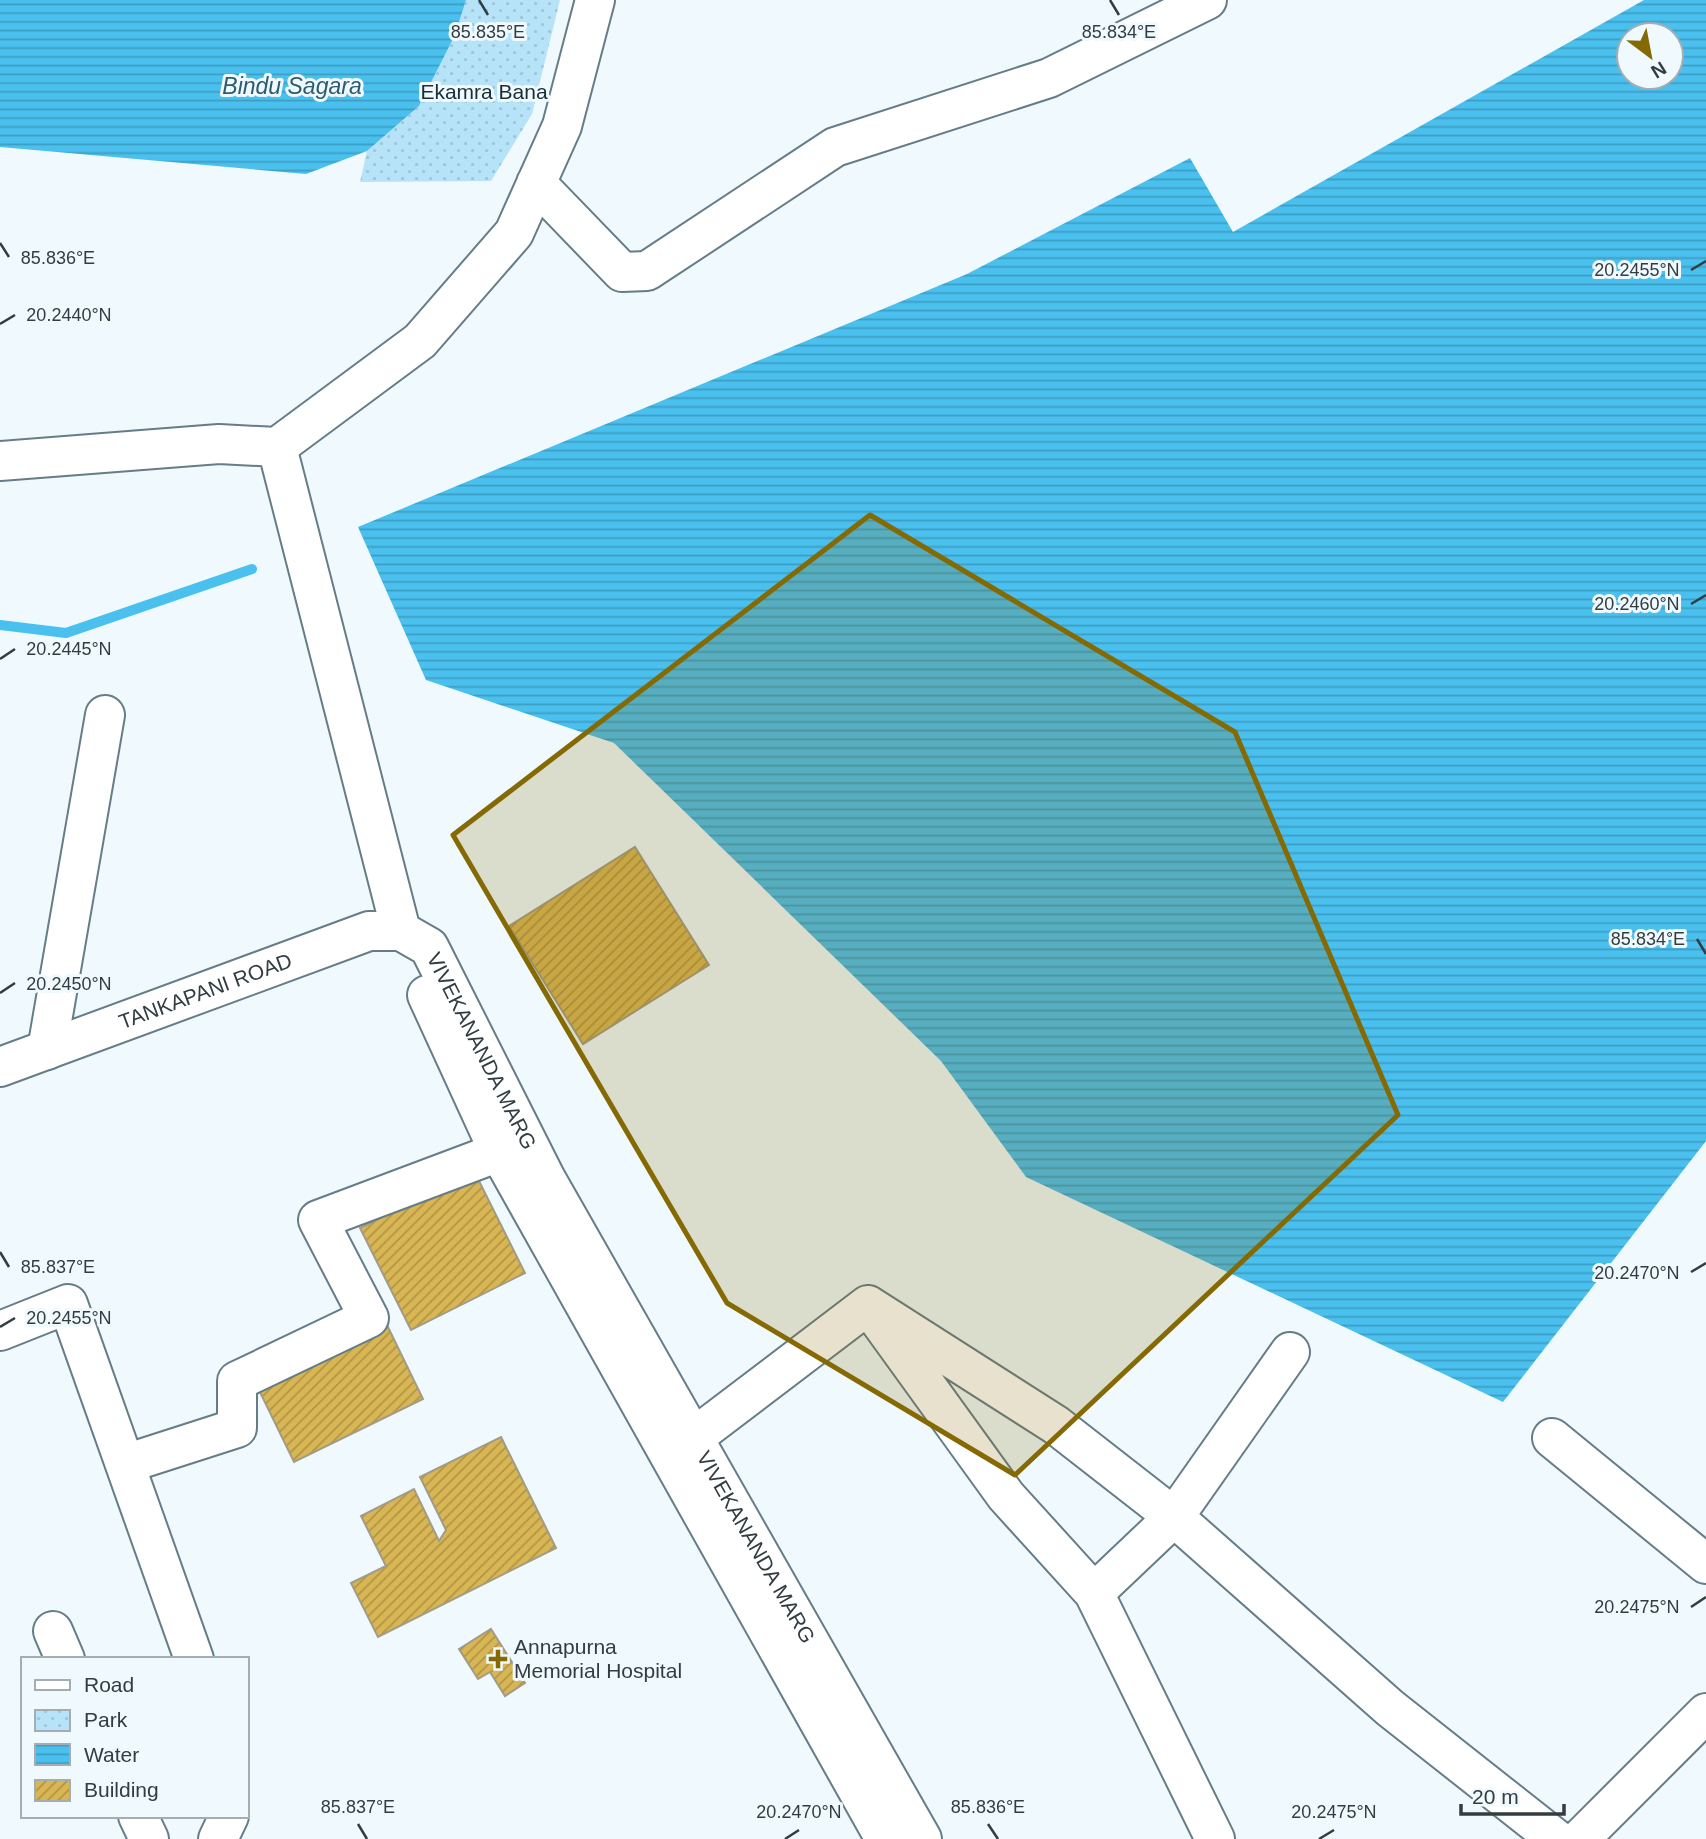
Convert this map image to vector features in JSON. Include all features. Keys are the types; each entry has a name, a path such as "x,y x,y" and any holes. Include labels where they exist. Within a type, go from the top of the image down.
{"street":[{"path":"0,461 219,444 277,447 420,341 514,233 562,126 595,0"},
{"path":"536,183 622,272 647,271 835,147 1049,78 1207,0"},
{"path":"277,447 407,935"},
{"path":"47,1050 105,715"},
{"name":"TANKAPANI ROAD","path":"0,1067 369,931 407,935"},
{"name":"VIVEKANANDA MARG","path":"407,935 432,1008 499,1152 846,1736 922,1839"},
{"name":"VIVEKANANDA MARG","path":"407,935 429,947 435,954 546,1179 693,1438 846,1736 885,1839"},
{"path":"125,1464 237,1428 237,1381 369,1318 318,1220 499,1152"},
{"path":"0,1331 68,1304 193,1657"},
{"path":"693,1438 869,1305"},
{"path":"869,1305 1056,1425 1174,1517 1390,1708 1556,1839"},
{"path":"869,1305 1006,1496 1094,1593 1214,1839"},
{"path":"1094,1593 1174,1517 1290,1352"},
{"path":"1552,1438 1706,1564"},
{"path":"1580,1839 1706,1713"},
{"path":"139,1818 149,1839"},
{"path":"218,1839 228,1818"}],"highlighted area":[{"path":"870,515 1235,732 1398,1115 1015,1475 727,1303 453,835"}],"green space":[{"name":"Ekamra Bana","path":"466,0 560,0 532,114 491,181 360,182 367,151 419,106 455,35"}],"water":[{"name":"Bindu Sagara","path":"0,0 466,0 455,35 419,106 367,151 306,174 0,147"},
{"path":"1644,0 1706,0 1706,1141 1503,1402 1026,1177 941,1061 614,743 426,680 358,527 967,274 1190,158 1233,232"}],"building":[{"path":"635,847 709,965 583,1044 509,926"},
{"path":"474,1171 525,1273 411,1330 360,1228"},
{"path":"386,1323 423,1399 294,1462 257,1386"},
{"path":"501,1437 556,1548 378,1637 351,1583 386,1566 361,1516 414,1489 439,1541 446,1530 420,1477"},
{"path":"491,1629 525,1683 505,1696 490,1672 478,1679 459,1649"}],"waterway":[{"path":"0,625 66,633 252,569"}],"place":[{"name":"Annapurna Memorial Hospital","path":"498,1659"}]}
